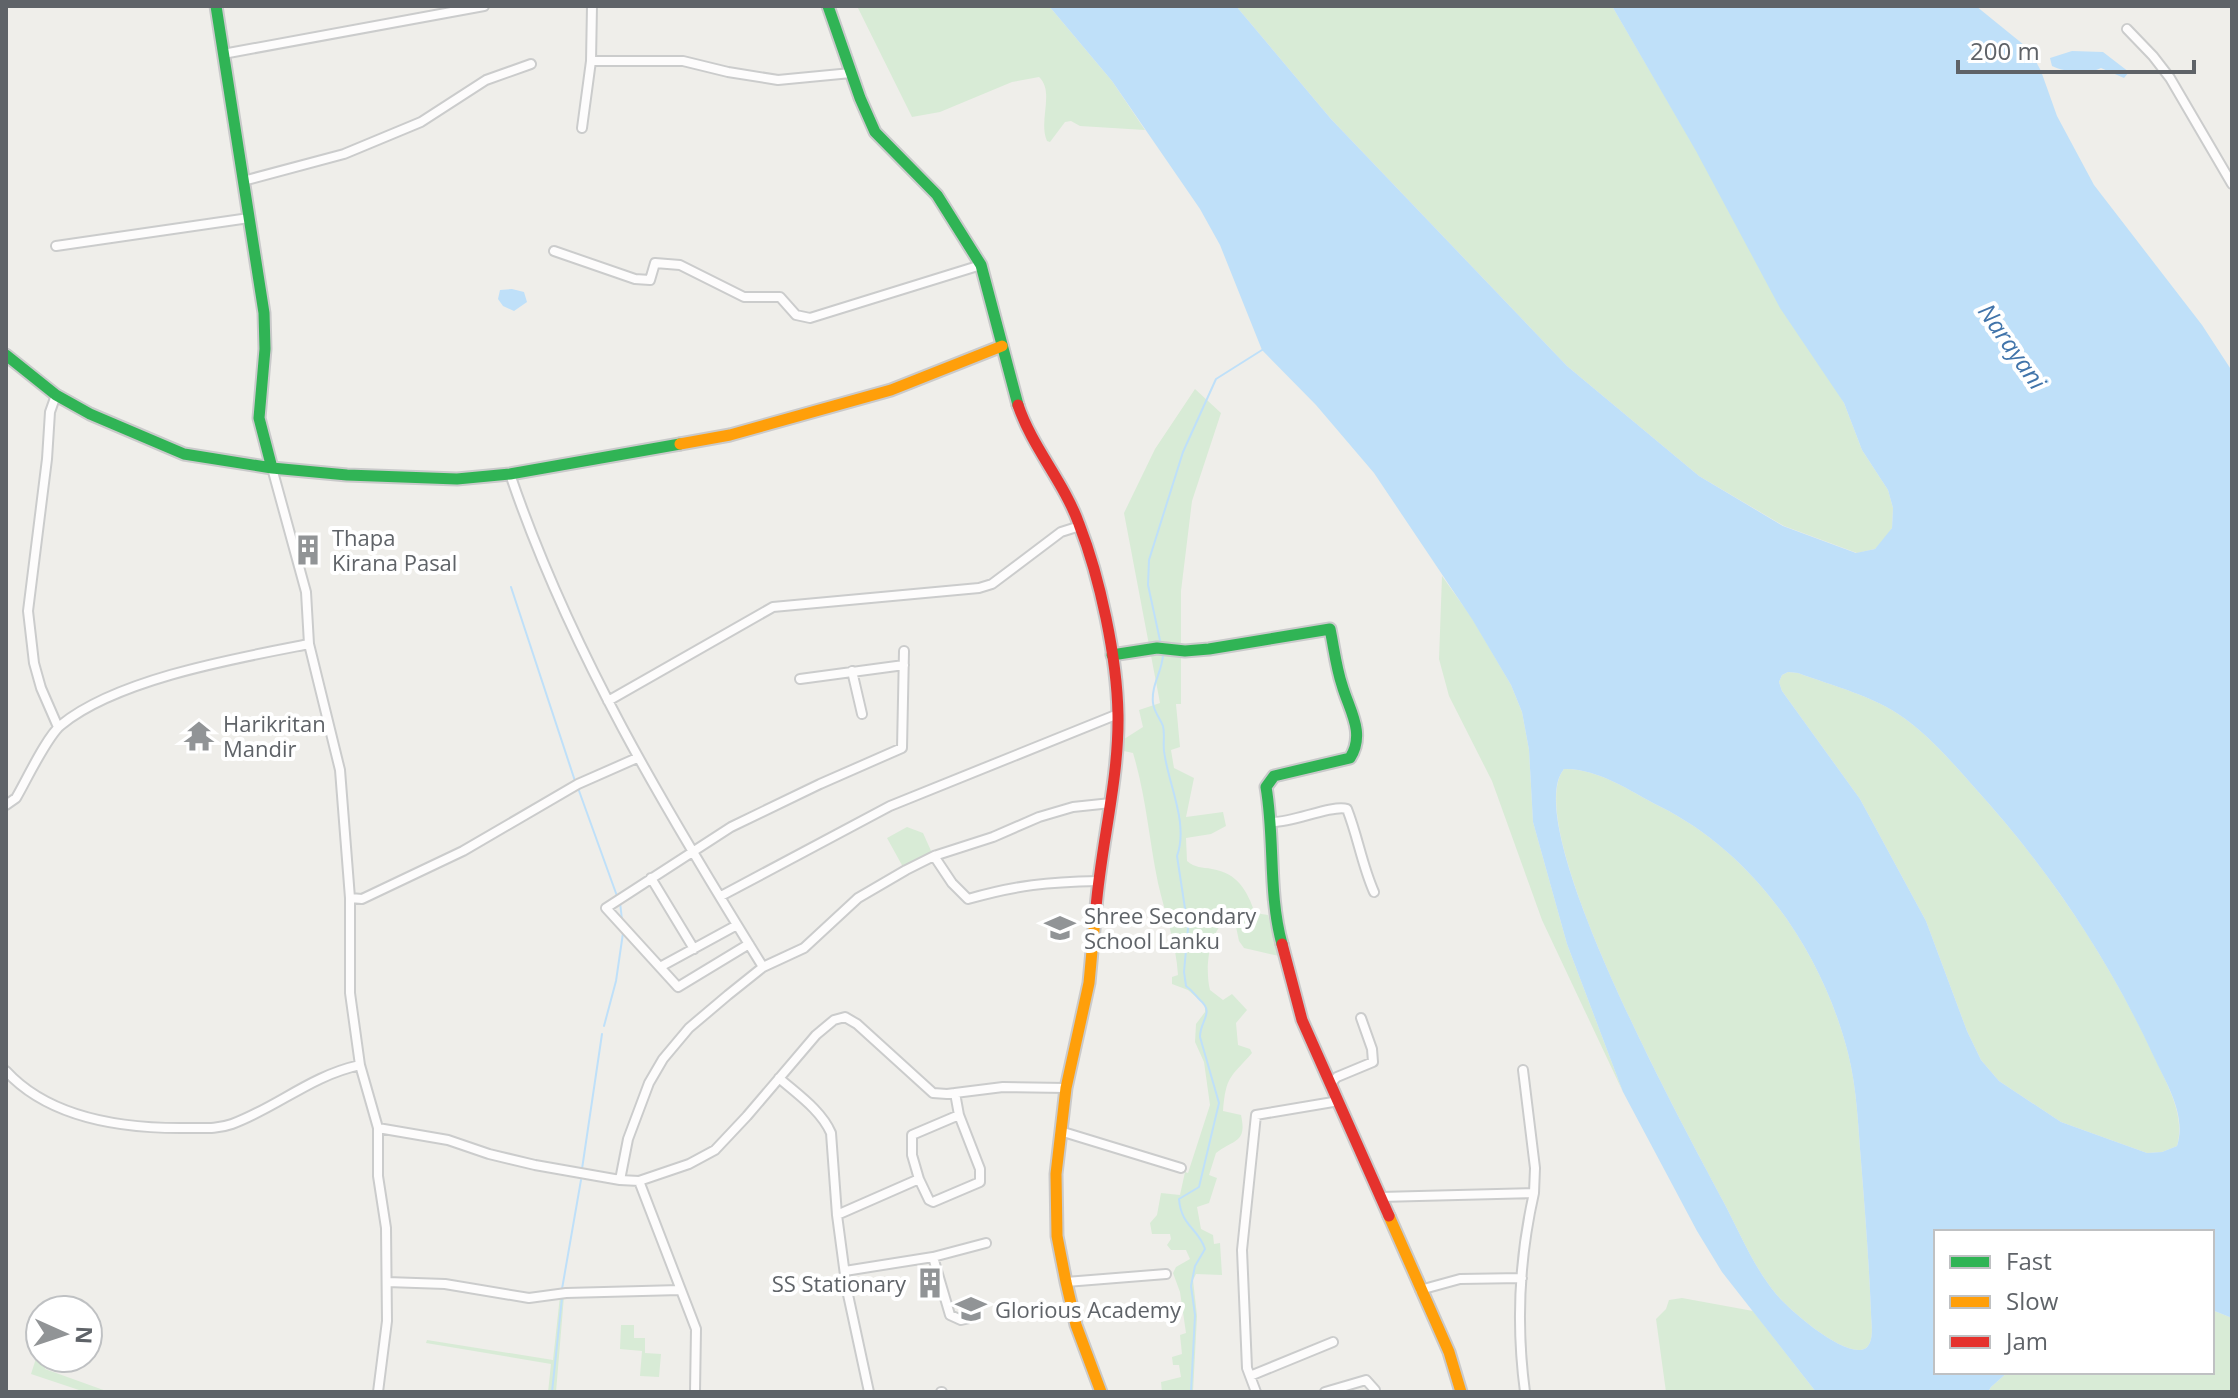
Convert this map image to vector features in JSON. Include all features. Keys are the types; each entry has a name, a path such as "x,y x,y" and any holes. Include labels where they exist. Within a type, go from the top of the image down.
{"street":[{"path":"216,6 264,313 265,349 259,418 306,592 309,644 338,757 350,898 350,993 360,1065 378,1128 378,1176 386,1228 386,1344 378,1392"},
{"path":"223,54 484,6"},
{"path":"582,128 591,61 592,6"},
{"path":"828,6 875,132 937,195 981,265 1021,413 1080,526 1093,566 1112,655 1118,714 1111,803 1098,881 1089,983 1066,1088 1056,1174 1056,1212 1066,1282 1076,1325 1101,1392"},
{"path":"2127,29 2170,78 2232,184"},
{"path":"591,61 683,61 778,80 851,73"},
{"path":"243,181 344,154 421,122 486,80 531,64"},
{"path":"56,246 249,218"},
{"path":"554,251 635,279 650,280 655,263 680,265 744,297 780,297 796,315 810,318 981,265"},
{"path":"6,355 56,395 90,414 184,454 272,468 405,479 457,479 510,474 730,435 891,390 1002,346"},
{"path":"56,395 50,412 28,611 34,663 58,727"},
{"path":"510,474 545,569 637,758 763,967"},
{"path":"608,701 701,650 767,609 979,588 992,584 1061,532 1080,526"},
{"path":"1112,655 1157,648 1209,649 1330,629 1342,688 1356,729 1355,752 1350,758 1274,776 1266,787 1272,822 1274,915 1302,1020 1449,1352 1461,1392"},
{"path":"6,805 16,798 58,727 91,706 170,676 232,659 309,644"},
{"path":"749,944 678,987 606,908 731,827 902,748 904,651"},
{"path":"800,679 904,665"},
{"path":"852,671 862,714"},
{"path":"721,896 890,806 1118,714"},
{"path":"350,898 362,899 463,851 578,784 637,758"},
{"path":"620,1180 628,1139 638,1110 663,1059 699,1018 763,967 804,948 858,898 934,856 993,837 1039,817 1073,807 1111,803"},
{"path":"1272,822 1290,822 1336,808 1347,809 1357,832 1360,857 1374,892"},
{"path":"934,856 952,883 968,899 1007,887 1098,881"},
{"path":"651,878 694,949"},
{"path":"660,967 737,925"},
{"path":"378,1128 448,1140 503,1158 639,1181 689,1164 715,1150 816,1035 834,1020 845,1017 857,1024 927,1089 940,1094 1003,1087 1066,1088"},
{"path":"1330,1084 1337,1077 1373,1062 1372,1049 1361,1018"},
{"path":"6,1071 41,1098 97,1119 153,1127 213,1128 247,1118 308,1083 360,1065"},
{"path":"1523,1070 1535,1168 1534,1193 1525,1231 1518,1322 1525,1392"},
{"path":"779,1078 814,1110 831,1133 845,1271 869,1392"},
{"path":"955,1093 959,1115 980,1169 980,1182 933,1202 919,1179 912,1155 912,1135 959,1115"},
{"path":"1256,1392 1247,1368 1242,1250 1256,1115 1339,1101"},
{"path":"1060,1131 1181,1168"},
{"path":"837,1215 919,1179"},
{"path":"639,1181 696,1329 695,1392"},
{"path":"1380,1197 1534,1193"},
{"path":"845,1271 933,1257 986,1243"},
{"path":"933,1257 950,1315 961,1320 974,1317"},
{"path":"1066,1282 1166,1274"},
{"path":"1420,1290 1460,1279 1522,1278"},
{"path":"387,1282 445,1284 529,1298 566,1293 680,1290"},
{"path":"1250,1376 1333,1342"},
{"path":"1325,1392 1366,1380 1375,1390"}],"green space":[{"path":"857,6 1049,6 1112,81 1145,130 1080,126 1071,121 1065,122 1050,142 1047,141 1044,125 1046,91 1039,77 1012,82 940,112 912,117"},
{"path":"1236,6 1612,6 1844,403 1862,450 1888,490 1893,508 1892,528 1884,540 1875,549 1857,553 1784,526 1699,476 1567,366 1331,119"},
{"path":"1195,389 1221,413 1192,501 1181,591 1181,704 1176,704 1180,747 1171,750 1174,768 1194,778 1186,817 1223,812 1226,826 1211,834 1186,838 1187,861 1229,874 1240,884 1255,913 1268,915 1279,956 1244,948 1239,941 1235,922 1225,921 1211,944 1208,963 1210,990 1223,1000 1232,994 1247,1010 1236,1023 1238,1045 1250,1049 1252,1053 1230,1078 1224,1099 1223,1111 1241,1115 1241,1136 1216,1153 1209,1175 1217,1178 1209,1203 1197,1207 1201,1229 1213,1235 1214,1244 1220,1243 1222,1275 1196,1274 1193,1280 1197,1316 1193,1392 1162,1392 1161,1382 1181,1377 1179,1365 1173,1365 1172,1357 1182,1354 1180,1335 1186,1333 1180,1292 1173,1273 1176,1267 1190,1259 1186,1250 1171,1250 1167,1245 1170,1234 1152,1234 1150,1223 1157,1215 1161,1193 1180,1195 1185,1172 1188,1173 1210,1105 1204,1062 1195,1042 1196,1024 1205,1012 1205,1005 1188,990 1172,984 1172,977 1178,975 1177,963 1158,883 1141,785 1133,753 1119,750 1121,741 1143,727 1139,710 1160,703 1124,513 1155,449"},
{"path":"1442,576 1472,618 1511,685 1522,712 1529,750 1533,822 1567,944 1623,1092 1542,920 1492,781 1449,696 1439,659"},
{"path":"1788,672 1867,698 1904,718 1941,751 2001,817 2074,914 2116,982 2173,1099 2179,1122 2177,1146 2162,1152 2147,1153 2061,1122 1999,1081 1981,1060 1926,921 1860,799 1782,691 1779,682 1782,675"},
{"path":"1564,769 1589,772 1625,787 1693,826 1725,850 1754,878 1779,909 1802,942 1821,978 1848,1053 1855,1094 1872,1326 1871,1341 1866,1348 1857,1350 1832,1341 1792,1311 1776,1294 1760,1272 1676,1113 1613,981 1564,852 1556,801"},
{"path":"907,827 923,833 932,853 903,867 887,838"},
{"path":"560,1296 564,1296 556,1392 548,1392 551,1364 426,1343 427,1340 553,1360"},
{"path":"1682,1298 1753,1311 1816,1392 1666,1392 1656,1319 1666,1309 1669,1300"},
{"path":"2214,1311 2232,1318 2232,1392 1988,1392 2006,1374 2214,1374"},
{"path":"621,1325 634,1325 634,1338 645,1338 645,1353 661,1354 659,1377 640,1376 642,1351 620,1349"},
{"path":"31,1374 59,1374 109,1392 85,1392"}],"water":[{"name":"Narayani","path":"1049,6 1236,6 1331,119 1567,366 1699,476 1783,526 1856,553 1875,549 1892,528 1893,508 1888,490 1862,450 1844,403 1780,308 1696,151 1612,6 1976,6 2024,45 2041,71 2057,116 2094,185 2202,325 2232,371 2232,1318 2214,1311 2214,1230 1934,1230 1934,1374 2006,1374 1988,1392 1816,1392 1722,1272 1623,1092 1567,944 1533,822 1529,750 1522,712 1511,685 1472,619 1374,473 1316,405 1262,350 1220,245 1200,209 1112,81","holes":["1798,673 1867,698 1904,718 1941,751 2001,817 2074,914 2135,1018 2174,1099 2179,1123 2177,1146 2162,1152 2147,1153 2061,1122 1999,1081 1981,1060 1926,921 1860,799 1782,691 1779,682 1782,675","1564,769 1601,776 1625,787 1693,826 1725,850 1754,878 1779,909 1802,942 1821,978 1848,1053 1855,1094 1872,1326 1871,1341 1866,1348 1857,1350 1832,1341 1792,1311 1776,1294 1747,1248 1645,1050 1585,913 1564,851 1556,801"]},
{"path":"2072,51 2103,52 2129,72 2124,78 2101,68 2076,72 2052,66 2050,58"},
{"path":"500,290 524,292 527,302 514,311 503,306 498,299"}],"waterway":[{"path":"1161,645 1148,585 1149,560 1183,452 1216,379 1262,350"},
{"path":"511,587 575,781"},
{"path":"1163,655 1153,703 1163,726 1166,764 1181,830 1177,856 1188,928 1184,972 1186,986 1206,1009 1200,1037 1219,1103 1199,1187 1179,1199 1183,1215 1205,1249 1195,1266 1191,1286 1195,1315 1191,1392"},
{"path":"578,788 617,896"},
{"path":"620,902 622,920"},
{"path":"604,1026 616,981 623,933"},
{"path":"582,1169 602,1034"},
{"path":"562,1289 581,1180"},
{"path":"552,1392 562,1298"}],"traffic: fast":[{"path":"216,6 264,313 265,349 259,418 272,468"},
{"path":"828,6 875,132 937,195 981,265 1018,405"},
{"path":"6,355 56,395 90,414 184,454 272,468 347,475 457,479 510,474 680,444"},
{"path":"1112,655 1157,648 1185,651 1209,649 1330,629 1340,678 1355,722 1355,749 1350,758 1274,776 1266,787 1275,905 1282,944"}],"traffic: slow":[{"path":"680,444 730,435 891,390 1002,346"},
{"path":"1096,908 1089,983 1066,1088 1056,1174 1057,1236 1066,1282 1076,1325 1101,1392"},
{"path":"1389,1216 1449,1352 1461,1392"}],"traffic: jam":[{"path":"1018,405 1079,524 1094,568 1111,643 1117,692 1118,739 1096,908"},
{"path":"1282,944 1302,1020 1389,1216"}],"place":[{"name":"Thapa Kirana Pasal","path":"308,550"},
{"name":"Harikritan Mandir","path":"199,736"},
{"name":"Shree Secondary School Lanku","path":"1060,928"},
{"name":"SS Stationary","path":"930,1283"},
{"name":"Glorious Academy","path":"971,1309"}]}
